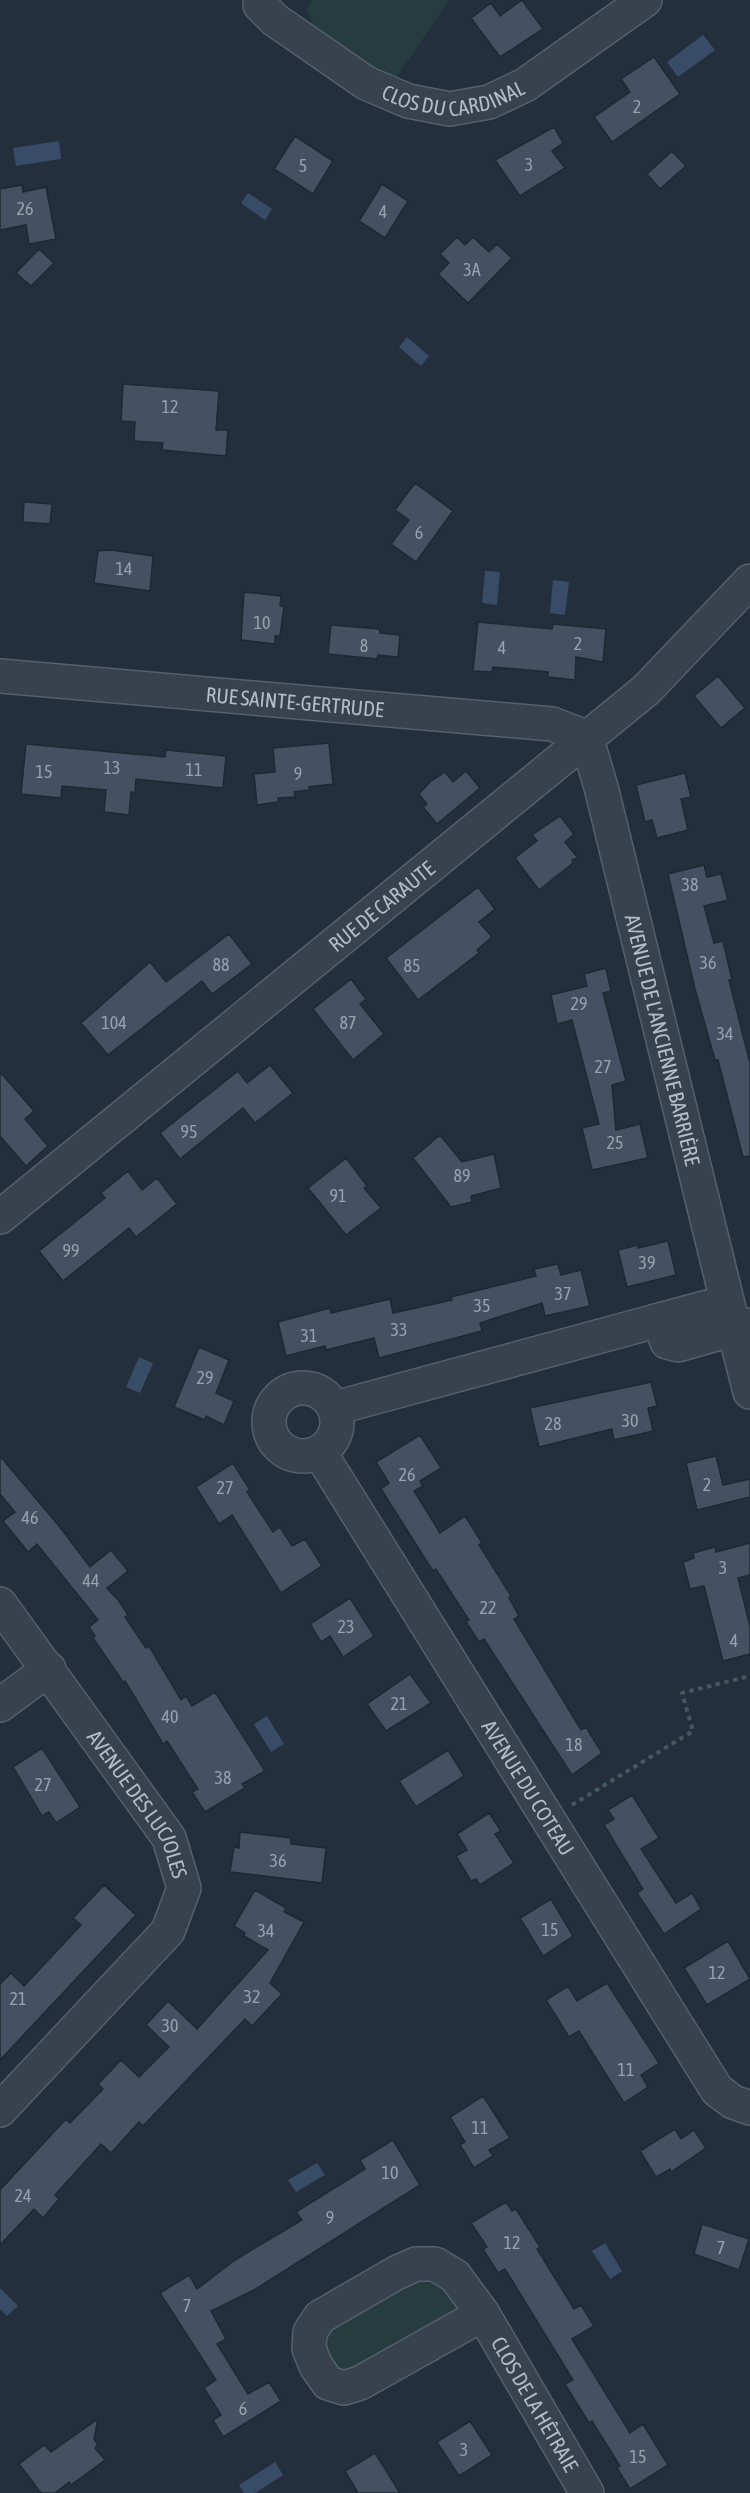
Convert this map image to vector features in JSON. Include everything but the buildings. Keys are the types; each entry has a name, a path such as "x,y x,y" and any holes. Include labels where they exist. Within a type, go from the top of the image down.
{"street":[{"name":"CLOS DU CARDINAL","path":"260,5 275,20 366,82 408,101 450,108 489,102 525,85 645,0"},
{"name":"RUE DE CARAUTE","path":"0,1217 646,690 750,581"},
{"name":"RUE SAINTE-GERTRUDE","path":"0,676 552,724 586,737"},
{"name":"AVENUE DE L'ANCIENNE BARRIÈRE","path":"586,737 607,810 737,1318 750,1392"},
{"path":"335,1408 656,1321 662,1328 667,1342 678,1345 737,1318"},
{"path":"310,1388 325,1394 335,1408 338,1424 333,1441 320,1453 304,1457 288,1454 275,1443 268,1428 270,1411 279,1397 293,1389 310,1388"},
{"name":"AVENUE DU COTEAU","path":"320,1453 717,2090 733,2102 750,2108"},
{"name":"AVENUE DES LUCIOLES","path":"0,1604 49,1669 168,1838 184,1888 168,1931 0,2110"},
{"path":"0,1706 49,1669"},
{"name":"CLOS DE LA HÊTRAIE","path":"483,2314 360,2383 344,2388 328,2383 316,2366 309,2349 309,2332 320,2317 416,2264 435,2264 455,2276 483,2314 586,2493"}],"path":[{"path":"548,1819 693,1731 682,1693 750,1676"}],"green space":[{"path":"312,0 449,0 394,81 316,29 306,9"},
{"path":"435,2275 454,2292 459,2314 348,2379 323,2364 327,2321 393,2283"}],"water":[{"path":"703,35 715,50 678,77 667,62"},
{"path":"59,141 61,159 16,166 13,148"},
{"path":"248,193 272,209 265,220 241,203"},
{"path":"407,337 429,356 421,366 399,347"},
{"path":"485,571 500,572 497,605 482,603"},
{"path":"553,580 569,582 565,615 550,613"},
{"path":"139,1357 153,1363 140,1393 126,1387"},
{"path":"267,1716 284,1744 271,1752 254,1724"},
{"path":"317,2163 325,2175 296,2192 288,2180"},
{"path":"605,2243 622,2271 610,2279 592,2251"},
{"path":"0,2288 18,2306 7,2316 0,2309"},
{"path":"275,2462 283,2475 255,2493 244,2493 239,2485"}]}
